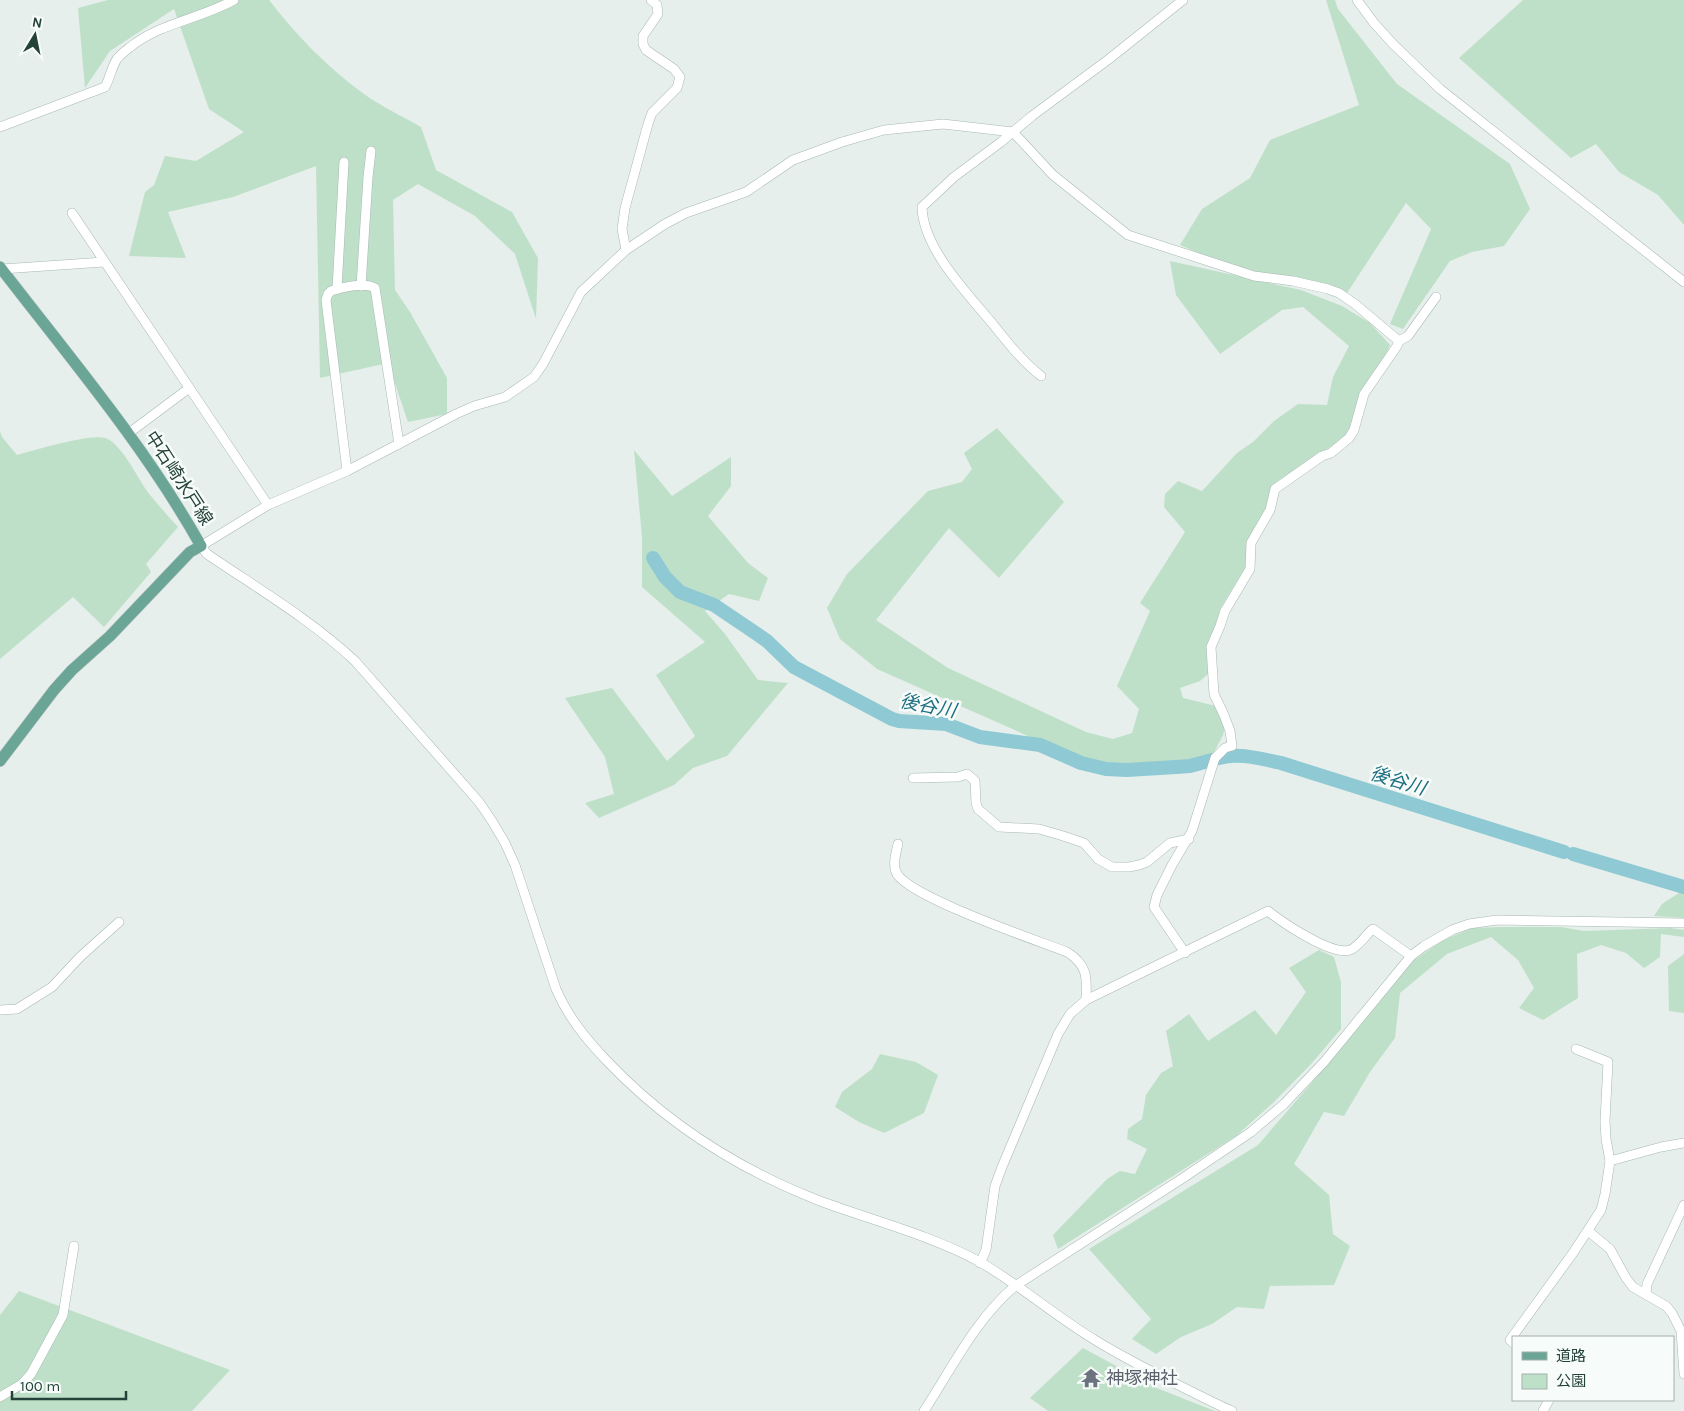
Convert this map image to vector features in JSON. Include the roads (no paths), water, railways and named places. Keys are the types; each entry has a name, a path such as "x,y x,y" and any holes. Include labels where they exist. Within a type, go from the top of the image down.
{"main road":[{"name":"中石崎水戸線","path":"0,761 60,683 110,636 190,552 201,546 174,498 129,433 1,268"}],"street":[{"path":"0,127 105,87 118,57 138,41 174,23 234,0"},
{"path":"626,250 622,230 624,215 648,124 652,113 677,88 680,77 674,69 646,50 643,44 643,36 658,14 657,5 652,0"},
{"path":"1041,376 1027,365 961,286 935,249 918,207 1032,116 1109,60 1183,0"},
{"path":"1357,0 1393,44 1440,89 1684,282"},
{"path":"1232,1411 1151,1371 1095,1340 959,1251 821,1201 770,1180 686,1129 652,1104 629,1084 588,1041 564,1007 556,989 515,865 501,836 479,802 355,660 310,623 207,554 201,546 268,506 347,471 456,414 474,406 505,397 534,377 544,364 581,292 626,250 665,224 686,213 746,192 793,160 842,142 884,130 943,124 1013,132 1053,175 1128,235 1254,276 1293,281 1339,293 1399,341"},
{"path":"361,286 371,151"},
{"path":"337,289 344,162"},
{"path":"72,213 268,506"},
{"path":"1,268 104,262"},
{"path":"347,471 326,300 328,294 337,289 361,286 375,288 399,444"},
{"path":"1185,953 1154,908 1172,865 1189,839 1215,758 1225,748 1232,746 1224,715 1214,694 1211,646 1225,611 1250,568 1251,543 1270,510 1275,489 1322,456 1331,453 1349,438 1354,430 1364,394 1398,346 1399,341 1408,336 1436,297"},
{"path":"129,433 188,389"},
{"path":"913,778 967,774 974,782 978,809 986,818 1000,827 1039,830 1084,843 1098,858 1112,866 1130,867 1139,865 1146,862 1170,843 1189,839"},
{"path":"898,844 894,858 897,873 913,887 934,899 994,925 1067,952 1078,959 1082,964 1085,976 1086,1000"},
{"path":"980,1263 986,1250 995,1186 1002,1167 1058,1034 1070,1014 1086,1000 1268,911 1297,931 1336,949 1344,951 1352,949 1373,929 1411,956"},
{"path":"924,1411 991,1309 1014,1286 1221,1153 1264,1121 1284,1104 1324,1062 1411,956 1434,939 1452,930 1484,921 1684,923"},
{"path":"0,1010 17,1009 52,987 80,957 119,922"},
{"path":"1513,1336 1588,1231 1601,1210 1605,1194 1610,1161 1605,1121 1608,1062 1576,1048"},
{"path":"1610,1161 1661,1147 1684,1143"},
{"path":"1646,1294 1647,1284 1684,1205"},
{"path":"1588,1231 1610,1249 1633,1287 1666,1306 1677,1321 1680,1331 1684,1374"},
{"path":"0,1397 22,1384 31,1374 63,1315 74,1246"}],"waterway":[{"name":"後谷川","path":"653,558 665,577 680,592 714,605 767,641 794,667 892,719 946,724 980,737 1040,745 1081,763 1106,769 1127,770 1190,766 1212,760"},
{"name":"後谷川","path":"1219,758 1242,756 1281,763 1564,852"},
{"name":"後谷川","path":"1573,854 1684,887"}],"place":[{"name":"神塚神社","path":"1091,1378"}]}
